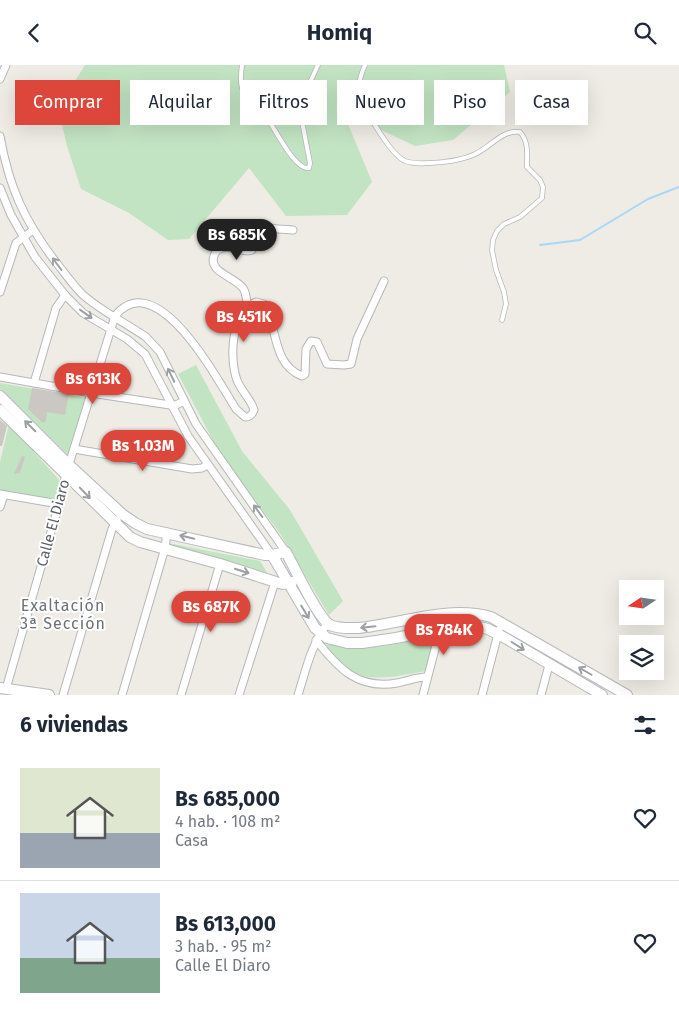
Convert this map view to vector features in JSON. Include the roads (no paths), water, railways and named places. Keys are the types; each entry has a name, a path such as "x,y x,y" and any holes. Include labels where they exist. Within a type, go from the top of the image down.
{"street":[{"path":"0,79 6,65"},
{"path":"0,136 12,185 21,210 33,231 64,273 82,293 154,344 160,352 196,424 286,551 321,615 328,623 342,628 358,628 439,615 464,613 491,617 627,695"},
{"path":"0,188 10,215 23,237 46,273 65,295 83,313 127,339 145,354 170,405 207,465 272,555 318,637 337,666 345,672 373,684 385,684 427,677"},
{"path":"248,307 246,294 242,287 215,268 213,262 215,252 220,248 226,247 245,252 252,250 254,246 252,240 237,235 235,232 238,226 293,230"},
{"path":"0,291 16,243 33,231"},
{"path":"0,261 8,263"},
{"path":"115,316 124,308 140,303 148,304 167,315 187,334 236,409 248,417 254,410 252,403 236,378 232,346 243,313 248,307 256,303 264,304 281,357 291,369 302,376 305,374 306,349 311,341 318,342 327,364 351,364 357,339 384,281"},
{"path":"34,383 56,308 65,295"},
{"name":"Calle El Diaro","path":"3,688 59,505 67,469 115,316"},
{"path":"0,377 170,405 176,405 184,401"},
{"path":"0,396 115,523 135,539 275,582 288,584 300,577"},
{"path":"0,410 67,469 122,514 140,526 265,555 286,551"},
{"path":"74,449 192,469 202,468 207,465"},
{"path":"0,507 2,495 59,505"},
{"path":"63,695 115,523 122,514"},
{"path":"122,695 165,548 167,532"},
{"path":"181,695 220,564"},
{"path":"239,695 275,582"},
{"path":"423,695 440,629 439,615"},
{"path":"298,695 318,637 328,623"},
{"path":"482,695 502,623"},
{"path":"318,637 362,643 467,625 488,629 498,634 602,695 608,684"},
{"path":"541,695 549,665"},
{"path":"3,688 49,695"}],"lane":[{"path":"242,65 240,80 246,96 265,115 290,155 306,169 309,168 310,163 301,116 301,102 318,65"},
{"path":"365,65 358,86 360,93 374,124 396,154 403,160 424,163 444,162 472,155 513,131 520,132 523,135 528,150 526,165 540,181 544,194 528,212 504,224 497,231 493,240 492,250 496,270 504,291 506,304 502,320"}],"waterway":[{"path":"540,245 580,240 648,199 679,187"}],"district":[{"name":"Exaltación 3ª Sección","path":"63,614"}]}
